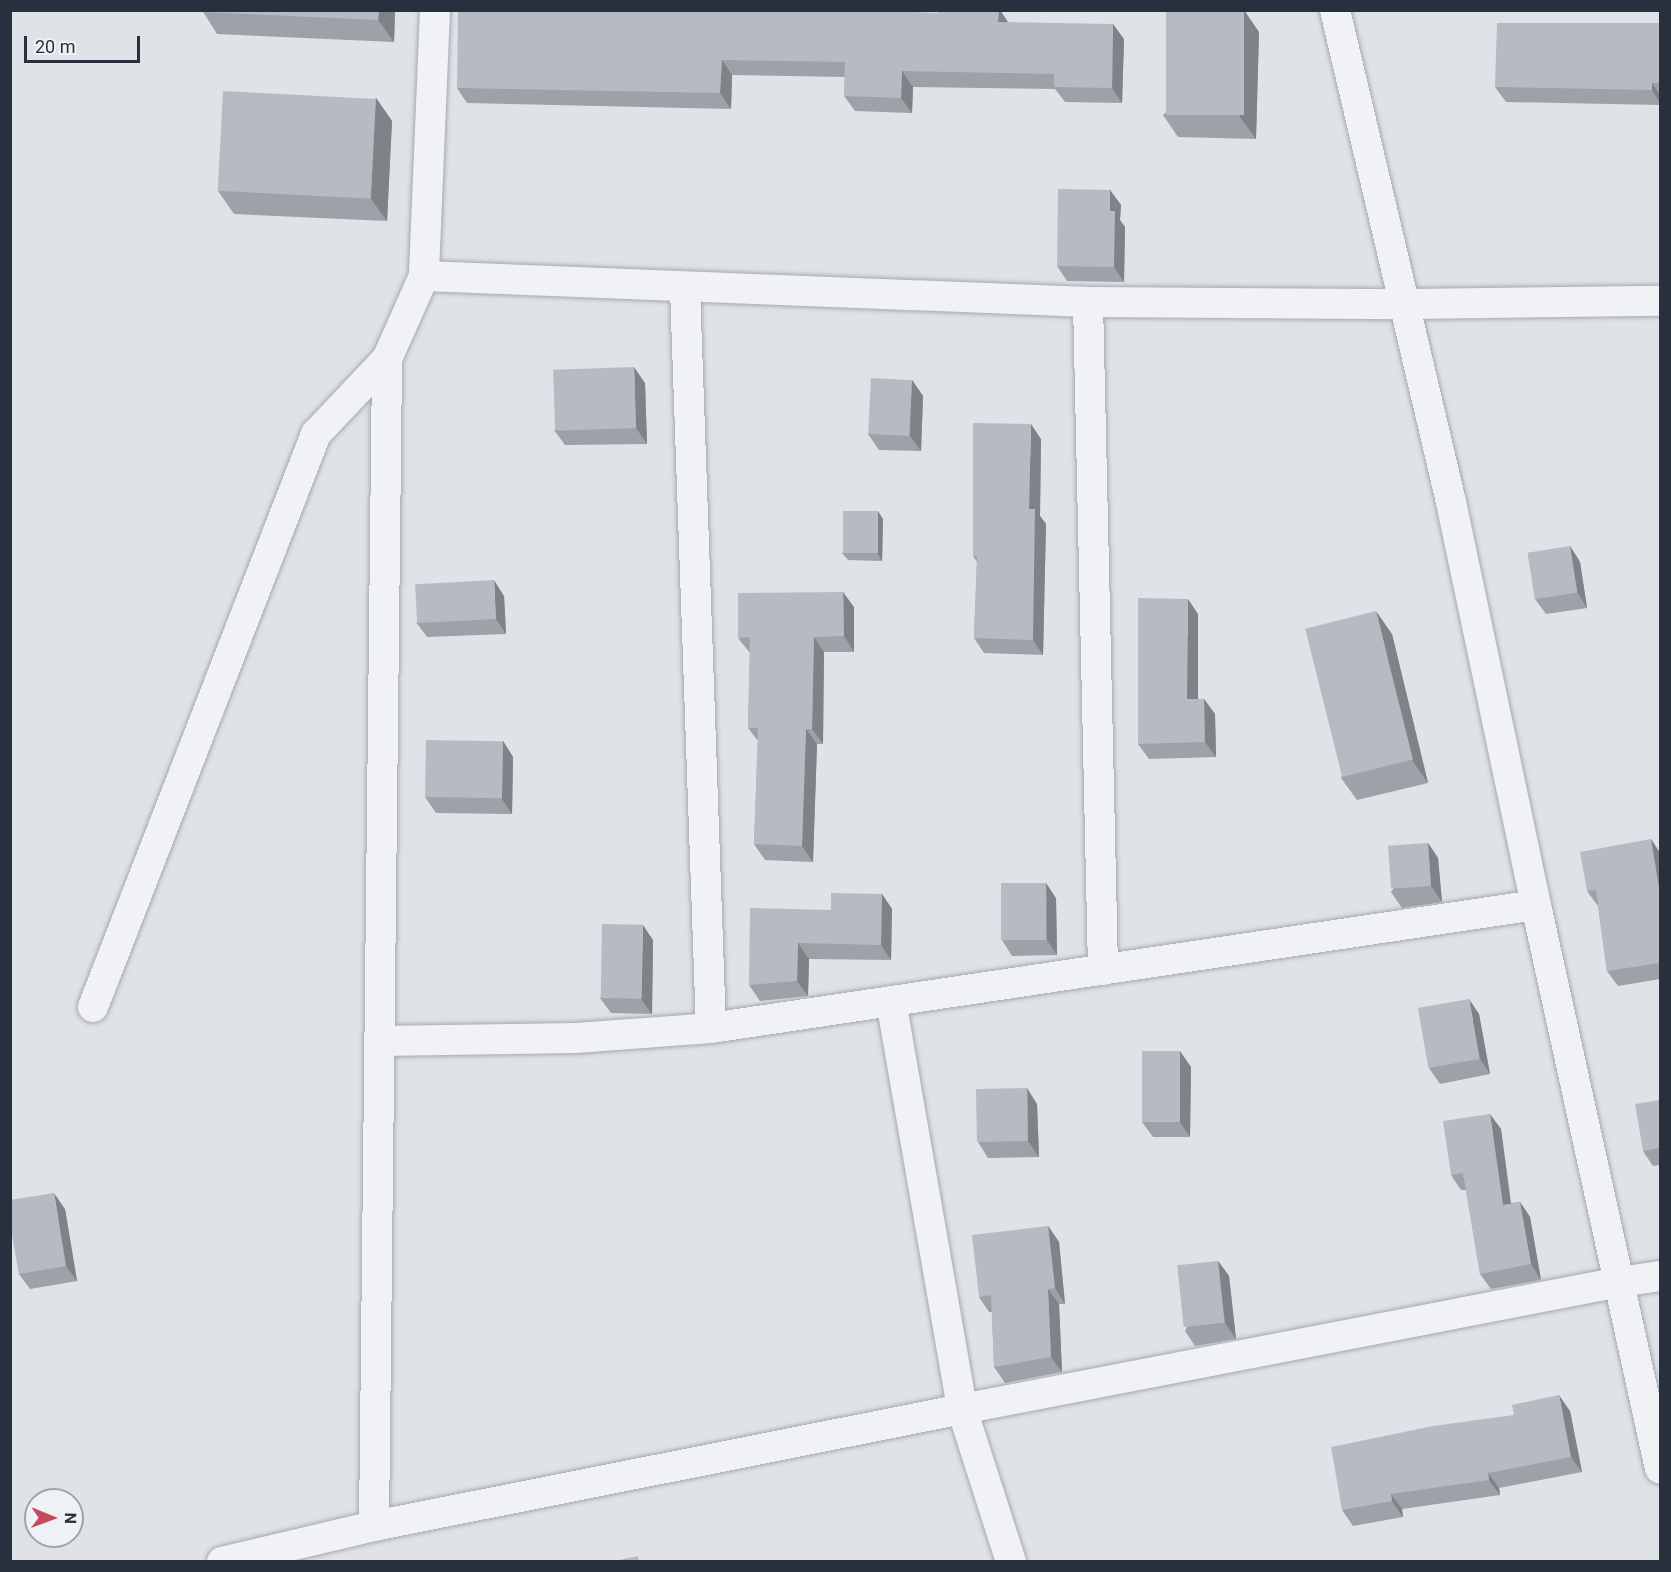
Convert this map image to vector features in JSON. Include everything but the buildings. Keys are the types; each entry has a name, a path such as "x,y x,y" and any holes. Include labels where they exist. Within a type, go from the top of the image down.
{"street":[{"path":"93,1007 316,434 387,359 424,276 435,10"},
{"path":"1335,10 1451,502 1536,905 1660,1469"},
{"path":"424,276 1088,302 1404,304 1660,302"},
{"path":"685,288 711,1028"},
{"path":"1088,302 1103,970"},
{"path":"374,1526 387,359"},
{"path":"380,1041 576,1038 711,1028 1536,905"},
{"path":"891,1001 962,1409 1011,1562"},
{"path":"222,1562 374,1526 962,1409 1660,1276"}]}
